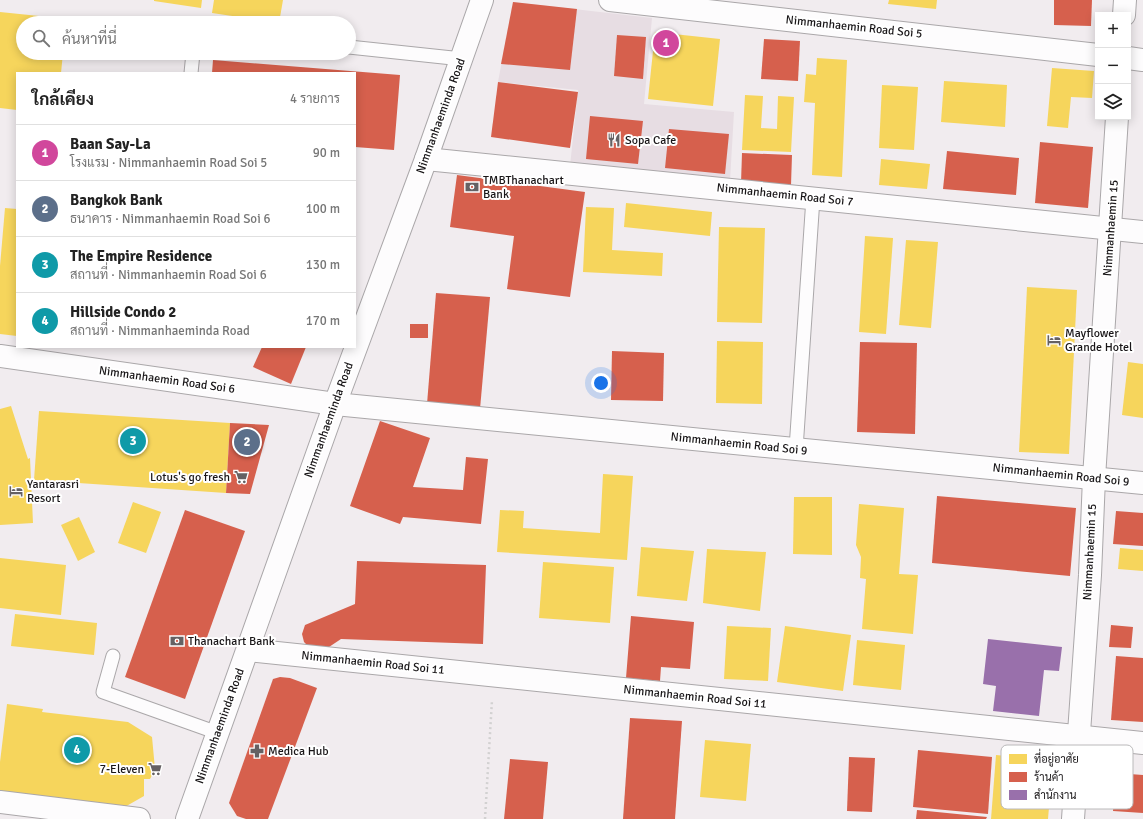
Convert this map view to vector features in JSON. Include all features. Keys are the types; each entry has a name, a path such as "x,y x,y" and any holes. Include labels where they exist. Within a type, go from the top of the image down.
{"street":[{"name":"Nimmanhaeminda Road","path":"356,345 426,159 482,0"},
{"name":"Nimmanhaemin Road Soi 5","path":"610,0 1095,55"},
{"path":"1124,12 1125,0"},
{"path":"1131,58 1143,60"},
{"name":"Nimmanhaemin 15","path":"1078,745 1090,575 1094,478 1118,120"},
{"name":"Nimmanhaemin Road Soi 7","path":"426,159 1143,232"},
{"name":"Nimmanhaeminda Road","path":"187,819 355,348"},
{"name":"Nimmanhaemin Road Soi 6","path":"0,356 334,404"},
{"name":"Nimmanhaemin Road Soi 9","path":"334,404 1143,483"},
{"name":"Nimmanhaemin Road Soi 11","path":"248,650 1143,743"},
{"path":"0,802 139,819"},
{"name":"Nimmanhaemin 15","path":"1073,819 1074,809"}],"lane":[{"path":"356,48 462,59"},
{"path":"191,72 192,60"},
{"path":"796,450 813,198"},
{"path":"113,656 103,692 218,733"}],"path":[{"path":"485,819 494,675"}],"shaded area":[{"path":"513,2 652,18 644,104 734,112 730,181 570,166 578,90 498,82"}],"building: ที่อยู่อาศัย":[{"path":"154,0 202,0 201,8"},
{"path":"214,0 283,0 280,16 232,16 212,13"},
{"path":"889,0 937,0 936,9 888,4"},
{"path":"0,12 39,16 16,16 16,60 62,60 61,72 16,72 16,110 0,108"},
{"path":"655,32 720,39 713,106 648,99"},
{"path":"817,58 847,60 842,177 812,175 815,103 804,102 806,74 816,75"},
{"path":"1052,68 1094,71 1092,98 1071,97 1068,128 1047,126"},
{"path":"944,81 1007,85 1005,127 941,122"},
{"path":"882,85 918,87 914,150 879,148"},
{"path":"745,95 763,96 761,128 777,129 778,96 794,97 791,152 742,150"},
{"path":"881,159 930,164 927,189 879,185"},
{"path":"626,203 712,212 710,236 624,227"},
{"path":"586,207 614,208 612,250 663,253 662,276 583,272"},
{"path":"5,208 16,209 16,336 0,334 0,266"},
{"path":"719,227 765,228 762,323 717,322"},
{"path":"865,236 893,238 886,334 859,332"},
{"path":"906,240 938,242 931,328 899,325"},
{"path":"1027,287 1077,290 1069,454 1019,452"},
{"path":"717,341 763,342 762,404 716,403"},
{"path":"1128,362 1143,364 1143,418 1122,415"},
{"name":"Yantarasri Resort","path":"11,406 28,459 30,458 33,523 0,525 0,409"},
{"path":"39,411 230,423 226,493 34,480"},
{"path":"603,474 633,476 627,560 497,552 500,510 524,511 523,528 600,533"},
{"path":"794,497 832,497 832,555 793,554"},
{"path":"133,502 161,512 146,553 118,543"},
{"path":"859,504 904,508 899,574 918,575 913,634 862,629 866,579 860,578 861,557 856,545"},
{"path":"79,517 95,552 78,561 61,525"},
{"path":"641,547 694,551 687,601 637,596"},
{"path":"1120,548 1143,550 1143,571 1118,569"},
{"path":"707,549 766,552 760,611 703,603"},
{"path":"0,558 66,565 61,615 0,608"},
{"path":"543,562 614,567 610,623 539,618"},
{"path":"15,614 97,623 94,655 11,646"},
{"path":"727,626 771,628 768,681 724,679"},
{"path":"785,626 851,635 843,691 777,682"},
{"path":"857,640 905,645 901,690 853,685"},
{"path":"7,704 43,709 42,712 128,722 152,737 155,769 150,779 144,779 144,796 116,812 0,798 0,762"},
{"path":"705,740 751,744 746,801 700,797"},
{"path":"996,755 1001,755 1001,809 1049,809 1048,819 991,819"}],"building: ร้านค้า":[{"path":"1054,0 1092,0 1091,26 1054,25"},
{"path":"513,2 577,9 570,70 501,64"},
{"path":"617,35 646,37 643,79 614,76"},
{"path":"764,39 800,41 798,81 761,79"},
{"path":"213,60 400,75 394,150 356,147 356,72 212,72"},
{"path":"498,82 578,92 570,148 491,137"},
{"name":"Sopa Cafe","path":"590,116 643,121 638,164 586,159"},
{"path":"669,129 729,134 725,174 665,168"},
{"path":"1040,142 1093,147 1088,208 1035,203"},
{"path":"947,151 1019,158 1016,195 943,189"},
{"path":"742,153 792,155 791,185 741,183"},
{"path":"457,175 585,192 570,297 507,289 514,236 450,227"},
{"path":"436,293 490,297 480,409 427,404"},
{"path":"410,324 428,324 428,338 410,338"},
{"path":"860,342 917,343 915,434 857,432"},
{"path":"262,348 306,348 291,384 253,367"},
{"path":"612,351 664,353 663,401 611,400"},
{"path":"380,421 430,438 413,487 463,490 466,457 488,459 481,524 403,517 400,524 350,506"},
{"path":"230,423 269,425 250,494 226,493"},
{"path":"937,496 1076,508 1070,576 932,563"},
{"path":"185,510 245,531 185,699 125,677"},
{"path":"1116,511 1143,513 1143,546 1113,544"},
{"path":"357,561 486,565 483,644 341,639 329,647 317,649 310,648 304,642 302,634 305,625 355,604"},
{"path":"631,616 694,622 690,669 661,667 660,681 626,678"},
{"path":"1111,625 1133,627 1131,648 1109,647"},
{"path":"1116,656 1143,658 1143,722 1111,720"},
{"path":"280,677 290,678 317,688 268,819 246,819 237,816 229,803 273,679"},
{"path":"630,718 682,721 675,819 623,819"},
{"path":"918,750 992,757 988,814 913,807"},
{"path":"849,757 875,758 872,812 847,811"},
{"path":"510,759 548,762 543,819 504,819"},
{"path":"1133,774 1143,775 1143,813 1113,811 1113,809 1133,809"},
{"path":"917,810 987,817 986,819 916,819"}],"building: สำนักงาน":[{"path":"988,639 1062,647 1059,671 1044,670 1039,716 993,711 996,686 983,684"}],"place":[{"name":"Baan Say-La","path":"666,43"},
{"name":"Sopa Cafe","path":"614,140"},
{"name":"TMBThanachart Bank","path":"472,187"},
{"name":"Mayflower Grande Hotel","path":"1054,340"},
{"name":"The Empire Residence","path":"133,441"},
{"name":"Bangkok Bank","path":"247,442"},
{"name":"Lotus's go fresh","path":"241,477"},
{"name":"Yantarasri Resort","path":"16,491"},
{"name":"Thanachart Bank","path":"177,641"},
{"name":"Hillside Condo 2","path":"77,750"},
{"name":"Medica Hub","path":"257,751"},
{"name":"7-Eleven","path":"155,769"}]}
